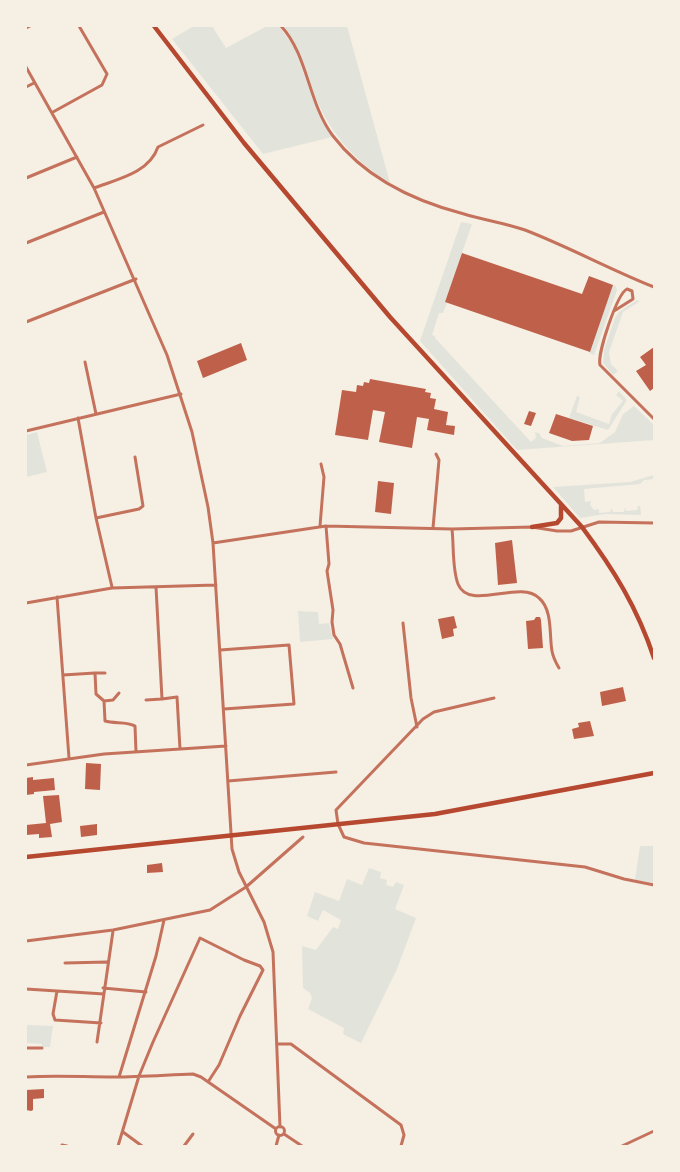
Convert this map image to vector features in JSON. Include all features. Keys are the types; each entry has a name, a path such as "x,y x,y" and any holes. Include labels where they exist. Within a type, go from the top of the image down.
{"main road":[{"path":"154,26 244,143 390,317 582,527 609,563 626,592 654,658"},
{"path":"532,528 557,523 561,518 561,506"},
{"path":"26,856 435,814 654,773"}],"street":[{"path":"26,28 30,26"},
{"path":"53,112 102,85 107,74 79,26"},
{"path":"281,26 296,46 320,115 333,136 368,170 386,183 405,194 436,206 531,232 654,287"},
{"path":"26,67 94,188 136,279 167,355 192,432 206,496 213,543 230,836 236,864 264,922 272,945 278,1044 278,1128 276,1133 302,1146"},
{"path":"26,87 34,83"},
{"path":"94,188 135,172 154,158 158,147 202,125"},
{"path":"26,178 77,157"},
{"path":"26,243 104,212"},
{"path":"26,322 136,279"},
{"path":"615,311 633,299 632,291 627,289 622,292 615,311 599,356 600,365 654,419"},
{"path":"85,362 96,414"},
{"path":"26,431 181,394"},
{"path":"78,418 96,518 112,588"},
{"path":"433,528 439,460 436,454"},
{"path":"96,518 139,509 143,506 135,457"},
{"path":"320,526 324,477 321,464"},
{"path":"213,543 320,526 532,528 571,531 614,521 653,522"},
{"path":"326,526 329,564 327,571 334,635 340,644 353,688"},
{"path":"452,529 456,578 462,591 467,595 476,596 523,592 533,593 540,598 549,618 552,654 559,668"},
{"path":"26,603 112,588 216,585"},
{"path":"156,586 162,699"},
{"path":"57,597 69,758"},
{"path":"403,623 411,698 417,727"},
{"path":"220,650 289,645 294,704 224,709"},
{"path":"95,673 96,694 104,701 105,722 131,723 135,726 136,752"},
{"path":"63,675 105,673"},
{"path":"104,701 113,700 118,693"},
{"path":"146,700 177,697 180,749"},
{"path":"494,698 434,712 423,719 336,810 338,824 344,837 364,843 585,867 654,885"},
{"path":"26,765 69,758 226,746"},
{"path":"228,781 336,772"},
{"path":"26,941 113,930 210,910 246,887 303,837"},
{"path":"119,1077 146,992 164,920"},
{"path":"97,1042 113,930"},
{"path":"118,1146 139,1076 160,1024 200,938 262,967 263,972 240,1016 219,1065 208,1082"},
{"path":"65,963 107,962"},
{"path":"104,988 146,992"},
{"path":"26,989 104,994"},
{"path":"57,991 53,1014 55,1020 101,1023"},
{"path":"278,1044 291,1044 401,1125 404,1135 401,1146"},
{"path":"26,1048 42,1048"},
{"path":"26,1077 193,1074 278,1128 283,1128 276,1146"},
{"path":"622,1146 654,1131"},
{"path":"123,1132 142,1146"},
{"path":"184,1146 193,1134"},
{"path":"62,1145 67,1146"}],"shaded area":[{"path":"194,26 212,26 226,48 267,26 279,26 294,47 319,115 332,137 263,154 172,39"},
{"path":"283,26 347,26 390,183 351,152 332,128 317,100 296,46"},
{"path":"461,222 472,224 445,302 447,303 443,313 439,313 432,335 531,442 536,438 535,432 539,433 542,438 563,446 600,443 615,432 623,414 634,406 654,425 654,440 517,450 420,341"},
{"path":"613,285 617,290 594,355 589,353"},
{"path":"637,300 640,301 623,312 609,352 611,364 618,371 613,375 603,363 604,350 615,318 619,312"},
{"path":"619,391 627,400 608,430 569,418 577,396 580,397 576,412 609,424 612,414 623,401 616,395"},
{"path":"37,432 47,472 26,477 26,435"},
{"path":"654,475 654,479 644,480 640,484 584,489 585,502 591,501 590,505 594,510 599,509 599,513 610,512 611,509 613,512 624,512 625,507 626,511 637,510 640,506 641,515 605,514 580,518 553,487 630,482"},
{"path":"298,611 318,612 319,624 329,623 333,639 300,642"},
{"path":"640,846 654,846 654,883 635,880"},
{"path":"369,868 381,872 380,878 387,880 386,885 393,887 396,882 404,885 395,909 416,918 397,969 361,1043 343,1034 344,1028 308,1009 312,998 310,993 303,988 302,946 316,950 333,927 338,929 341,920 323,910 318,921 307,916 315,892 339,901 347,879 362,885"},
{"path":"26,1025 53,1026 50,1047 26,1043"}],"building":[{"path":"462,253 582,294 589,276 613,285 590,352 445,302"},
{"path":"241,343 247,360 203,378 197,361"},
{"path":"654,347 654,388 650,391 636,371 646,365 640,357"},
{"path":"370,379 426,389 425,392 431,393 430,398 436,399 434,409 448,412 446,425 455,426 454,435 427,430 429,419 417,417 412,448 379,442 385,412 373,410 368,440 335,435 342,390 356,392 357,385 363,386 364,382 369,383"},
{"path":"529,411 536,413 531,426 524,424"},
{"path":"556,414 593,426 589,440 572,441 549,433"},
{"path":"378,481 394,483 391,514 375,512"},
{"path":"512,540 517,583 498,585 495,543"},
{"path":"454,616 457,628 453,629 454,636 442,639 438,619"},
{"path":"540,617 541,620 543,648 528,649 526,621 534,620"},
{"path":"623,687 626,701 602,706 600,692"},
{"path":"590,721 594,736 574,739 572,729 579,727 578,723"},
{"path":"86,763 101,764 100,790 85,789"},
{"path":"33,777 33,780 54,778 55,790 26,795 26,778"},
{"path":"59,795 62,822 50,824 52,837 39,838 39,834 26,835 26,825 46,823 43,796"},
{"path":"97,824 97,835 81,837 80,826"},
{"path":"162,863 163,872 147,873 147,865"},
{"path":"44,1089 44,1098 33,1099 33,1110 26,1110 26,1090"}]}
